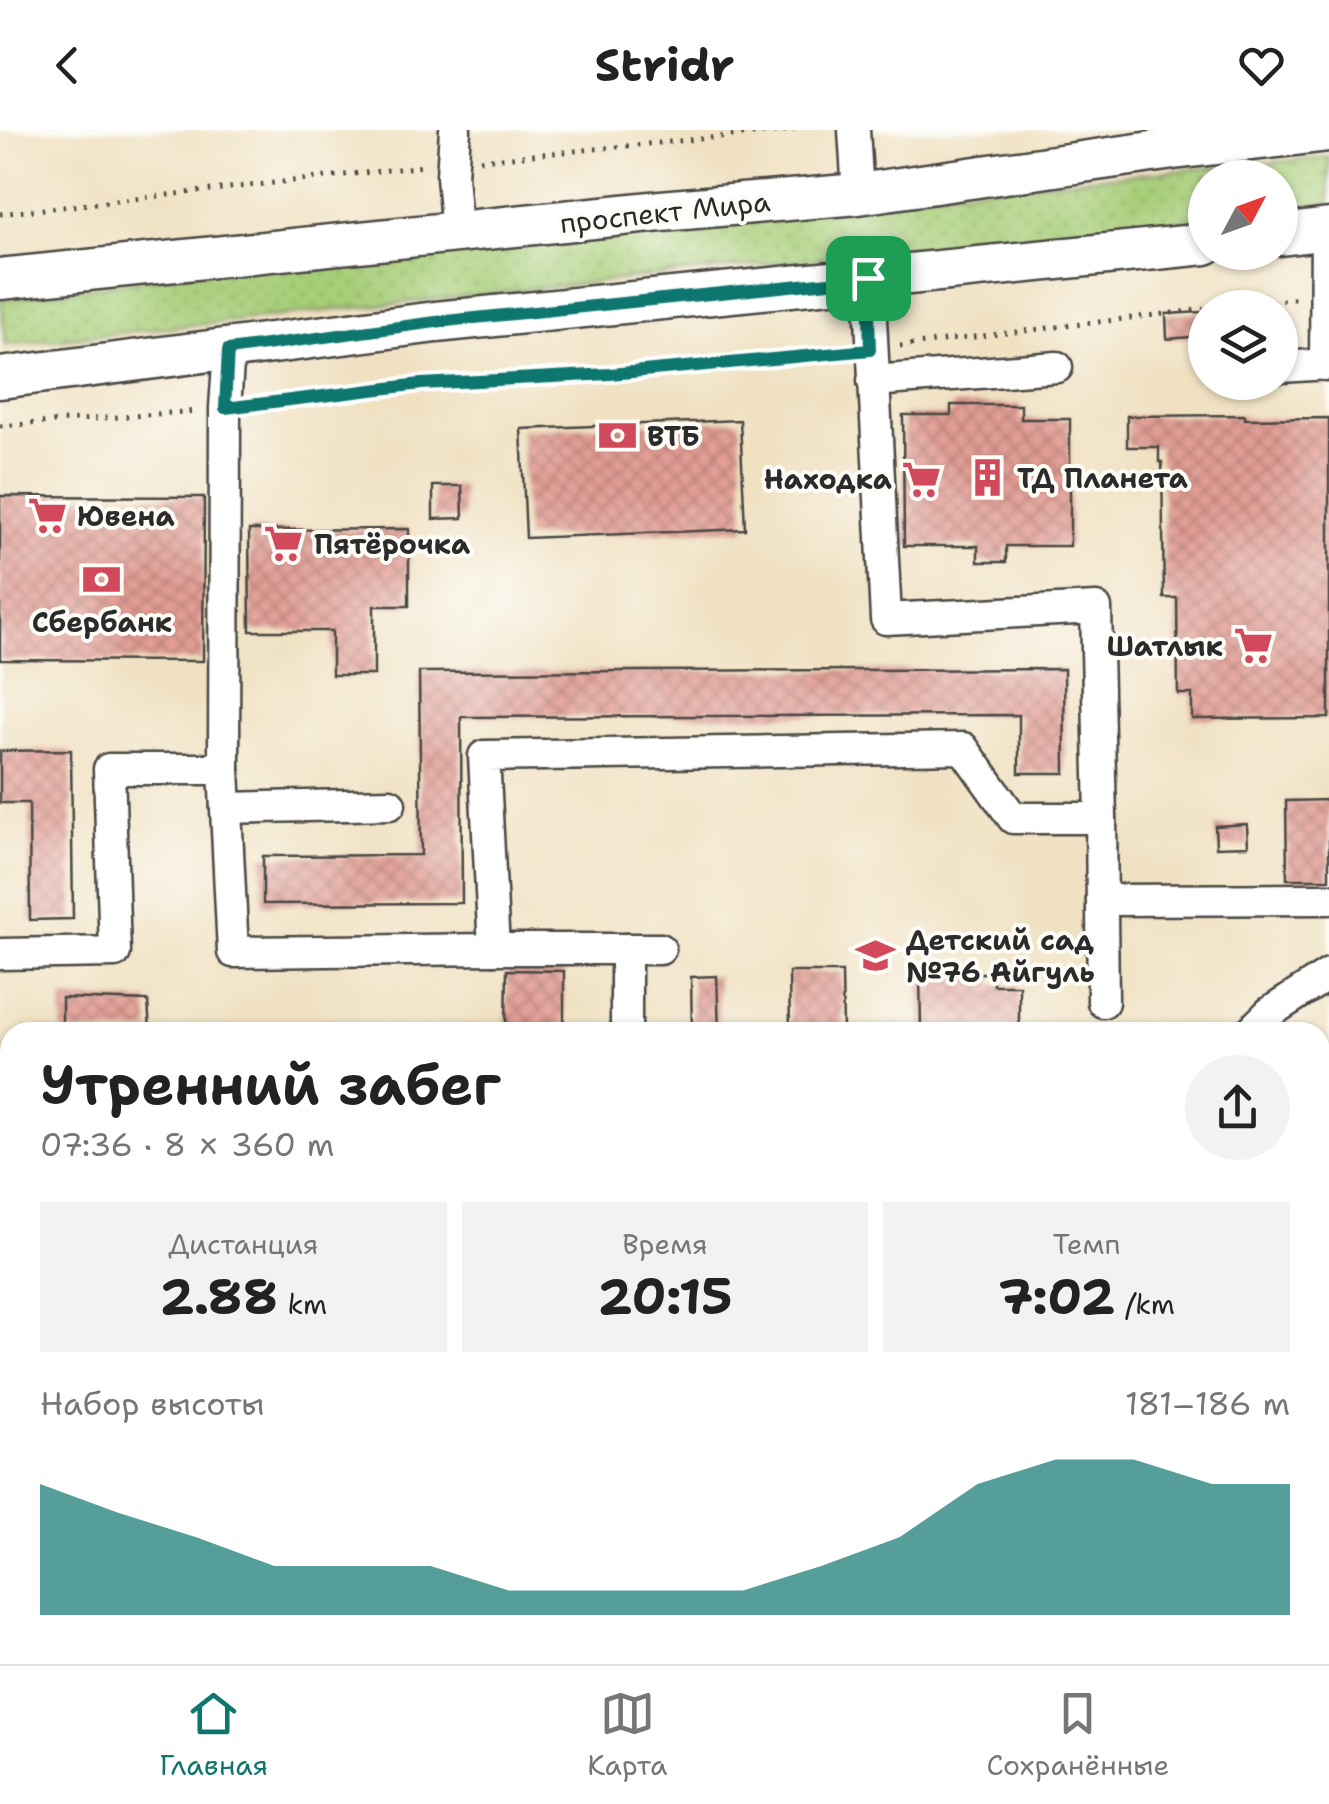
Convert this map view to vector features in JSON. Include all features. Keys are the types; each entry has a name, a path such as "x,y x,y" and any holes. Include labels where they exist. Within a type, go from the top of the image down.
{"main road":[{"name":"проспект Мира","path":"0,280 858,194 1223,137 1329,131"},
{"path":"1298,232 1327,229"},
{"path":"0,378 436,322 1188,246"}],"lane":[{"path":"455,130 457,234"},
{"path":"854,130 858,194"},
{"path":"1298,366 1327,365 1327,229"},
{"path":"868,278 886,619 1096,608 1103,1002"},
{"path":"228,350 224,768 233,952 660,949"},
{"path":"873,381 1057,367"},
{"path":"494,948 484,756 963,748 1013,818 1100,818"},
{"path":"0,954 115,952 108,769 224,768"},
{"path":"226,808 390,804"},
{"path":"1102,900 1329,899"},
{"path":"626,949 626,1022"},
{"path":"1261,1022 1329,974"}],"path":[{"path":"0,214 453,162 794,130"},
{"path":"1298,298 1326,294"},
{"path":"0,426 225,408 421,384 610,374 870,350 1188,311"}],"green space":[{"path":"1329,157 1329,205 1298,208 1295,160"},
{"path":"1188,169 1188,220 5,345 1,300 457,234"}],"building":[{"path":"1188,313 1188,337 1167,339 1166,314"},
{"name":"ТД Планета","path":"951,405 1021,405 1021,419 1070,419 1070,546 1006,546 1006,562 978,562 978,546 904,546 903,415 951,415"},
{"name":"Шатлык","path":"1245,415 1245,419 1329,418 1329,718 1192,719 1192,694 1178,694 1177,598 1164,598 1162,462 1159,447 1127,447 1127,416"},
{"path":"740,420 745,529 526,538 521,429"},
{"path":"433,486 462,486 463,518 433,519"},
{"path":"0,496 204,497 203,661 0,660"},
{"path":"409,529 409,606 374,606 374,675 332,675 332,631 250,631 249,530"},
{"path":"1064,669 1065,773 1019,773 1019,715 461,717 462,903 263,904 263,856 421,855 419,672"},
{"path":"71,750 73,919 30,920 29,803 0,803 0,751"},
{"path":"1329,800 1329,879 1287,879 1286,801"},
{"path":"1247,824 1248,846 1216,847 1215,826"},
{"path":"507,970 564,971 564,1022 506,1022"},
{"path":"789,972 842,972 843,1022 790,1022"},
{"path":"920,973 993,973 993,985 1019,985 1019,1022 921,1022"},
{"path":"717,976 719,1022 692,1022 691,977"},
{"path":"62,998 148,1001 149,1022 62,1022"}],"place":[{"name":"ВТБ","path":"617,436"},
{"name":"ТД Планета","path":"987,478"},
{"name":"Находка","path":"922,479"},
{"name":"Ювена","path":"47,516"},
{"name":"Пятёрочка","path":"284,544"},
{"name":"Сбербанк","path":"102,579"},
{"name":"Шатлык","path":"1253,646"},
{"name":"Детский сад №76 Айгуль","path":"876,956"}],"route":[{"path":"868,278 870,350 610,374 421,384 225,408 228,350 436,322 868,278"}]}
